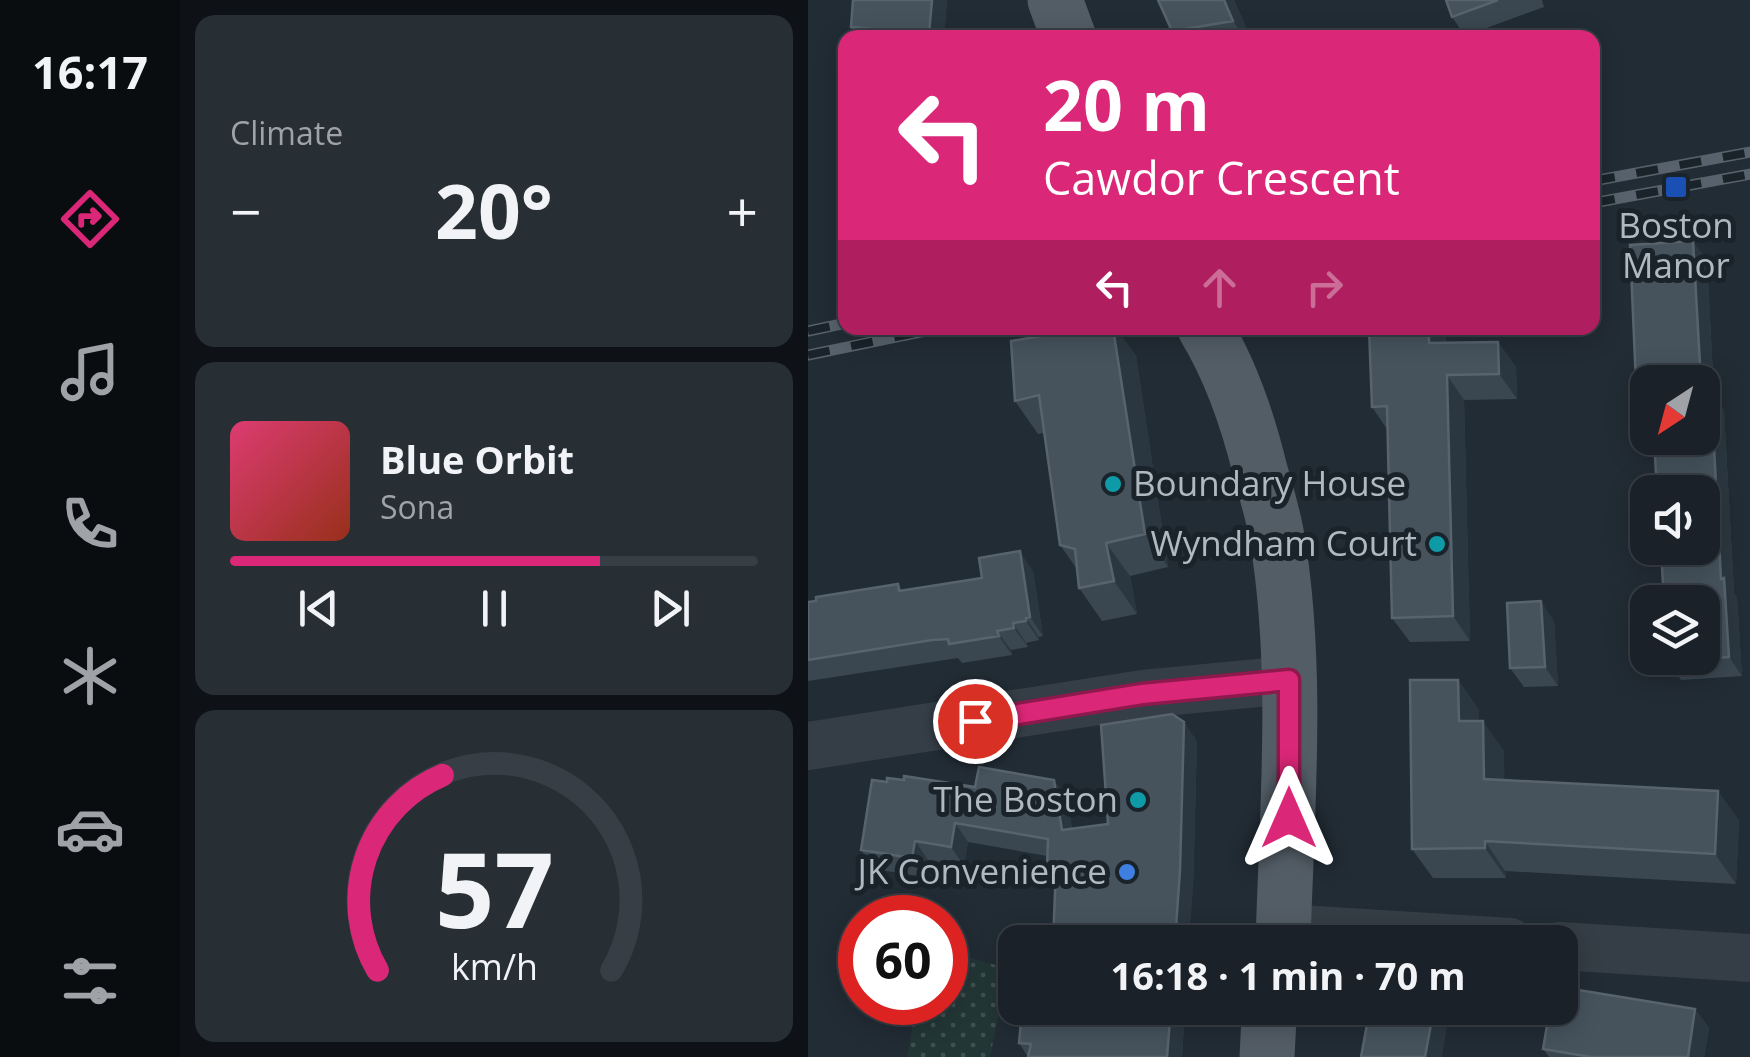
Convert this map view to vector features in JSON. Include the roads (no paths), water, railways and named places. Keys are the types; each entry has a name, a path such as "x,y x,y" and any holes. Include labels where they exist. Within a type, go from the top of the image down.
{"main road":[{"path":"1055,0 1066,30"},
{"path":"1208,335 1251,433 1277,536 1289,680 1284,925"},
{"path":"1267,1057 1269,1025"}],"street":[{"path":"808,746 1142,694 1289,680"},
{"path":"1578,947 1750,958"}],"railway":[{"path":"1600,180 1751,152"},
{"path":"1600,202 1751,174"},
{"path":"808,331 838,325"},
{"path":"808,355 906,335"}],"place":[{"name":"Boston Manor","path":"1676,187"},
{"name":"Boundary House","path":"1113,484"},
{"name":"Wyndham Court","path":"1437,544"},
{"name":"The Boston","path":"1138,800"},
{"name":"JK Convenience","path":"1127,872"}]}
